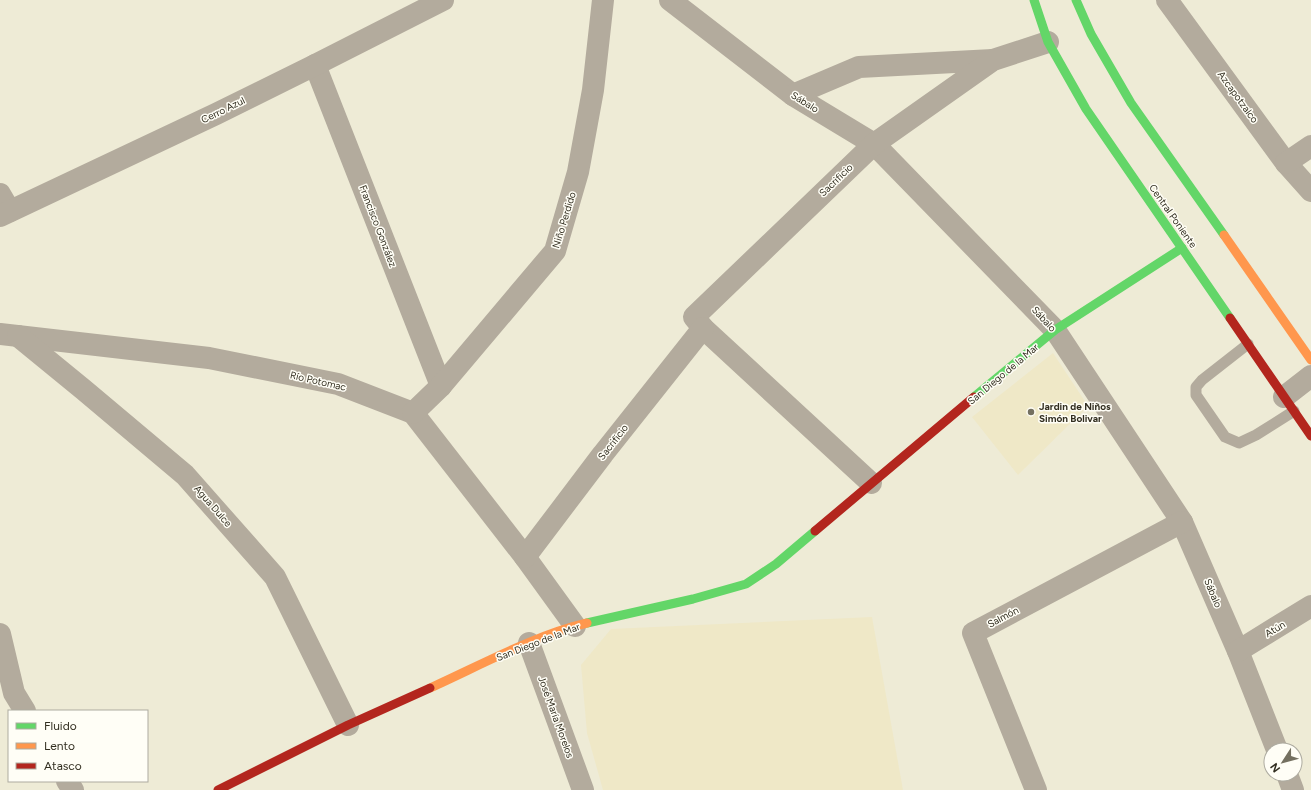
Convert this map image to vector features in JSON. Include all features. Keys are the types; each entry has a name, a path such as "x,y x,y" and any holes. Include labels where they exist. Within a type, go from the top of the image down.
{"street":[{"name":"Cerro Azul","path":"3,207 216,114 443,0"},
{"name":"Niño Perdido","path":"413,412 441,386 555,251 578,172 593,90 603,0"},
{"name":"Sábalo","path":"670,0 793,95 874,144 1055,330 1182,522 1238,651 1274,742"},
{"name":"Central Poniente","path":"1034,0 1048,42 1086,109 1311,436"},
{"path":"1076,0 1091,34 1130,103 1311,360"},
{"name":"Azcapotzalco","path":"1167,0 1286,163 1311,191"},
{"name":"Sacrificio","path":"793,95 859,67 992,60 1048,42"},
{"name":"Sacrificio","path":"525,557 603,454 698,322 874,144 992,60"},
{"name":"Francisco González","path":"316,65 441,386"},
{"path":"1286,163 1311,146"},
{"name":"San Diego de la Mar","path":"218,790 348,725 529,644 576,626 693,599 746,584 776,564 1055,330 1182,248"},
{"path":"698,322 871,483"},
{"name":"Río Potomac","path":"9,336 209,358 338,384 413,412"},
{"name":"Agua Dulce","path":"9,336 84,390 185,475 275,577 348,725"},
{"path":"1289,404 1311,376"},
{"path":"413,412 525,557 576,626"},
{"name":"Salmón","path":"1036,790 973,633 1182,522"},
{"name":"Atún","path":"1238,651 1309,612"},
{"path":"0,634 14,693 24,710"},
{"name":"José María Morelos","path":"529,644 583,790"}],"lane":[{"path":"1248,344 1202,380 1196,387 1196,395 1226,437 1239,442 1256,436 1289,404"}],"shaded area":[{"name":"Jardin de Niños Simón Bolivar","path":"1053,353 1088,406 1018,475 972,417"},
{"path":"872,617 903,790 603,790 587,733 581,665 611,629"}],"traffic: fast":[{"path":"1034,0 1048,42 1086,109 1230,318"},
{"path":"1076,0 1091,34 1131,103 1224,235"},
{"path":"974,397 1055,330 1182,248"},
{"path":"587,623 693,599 746,584 776,564 815,531"}],"traffic: slow":[{"path":"1224,235 1311,360"},
{"path":"430,688 527,643 567,628 587,623"}],"traffic: jam":[{"path":"1230,318 1311,436"},
{"path":"815,531 974,397"},
{"path":"218,790 348,725 430,688"}],"place":[{"name":"Jardin de Niños Simón Bolivar","path":"1031,412"}]}
